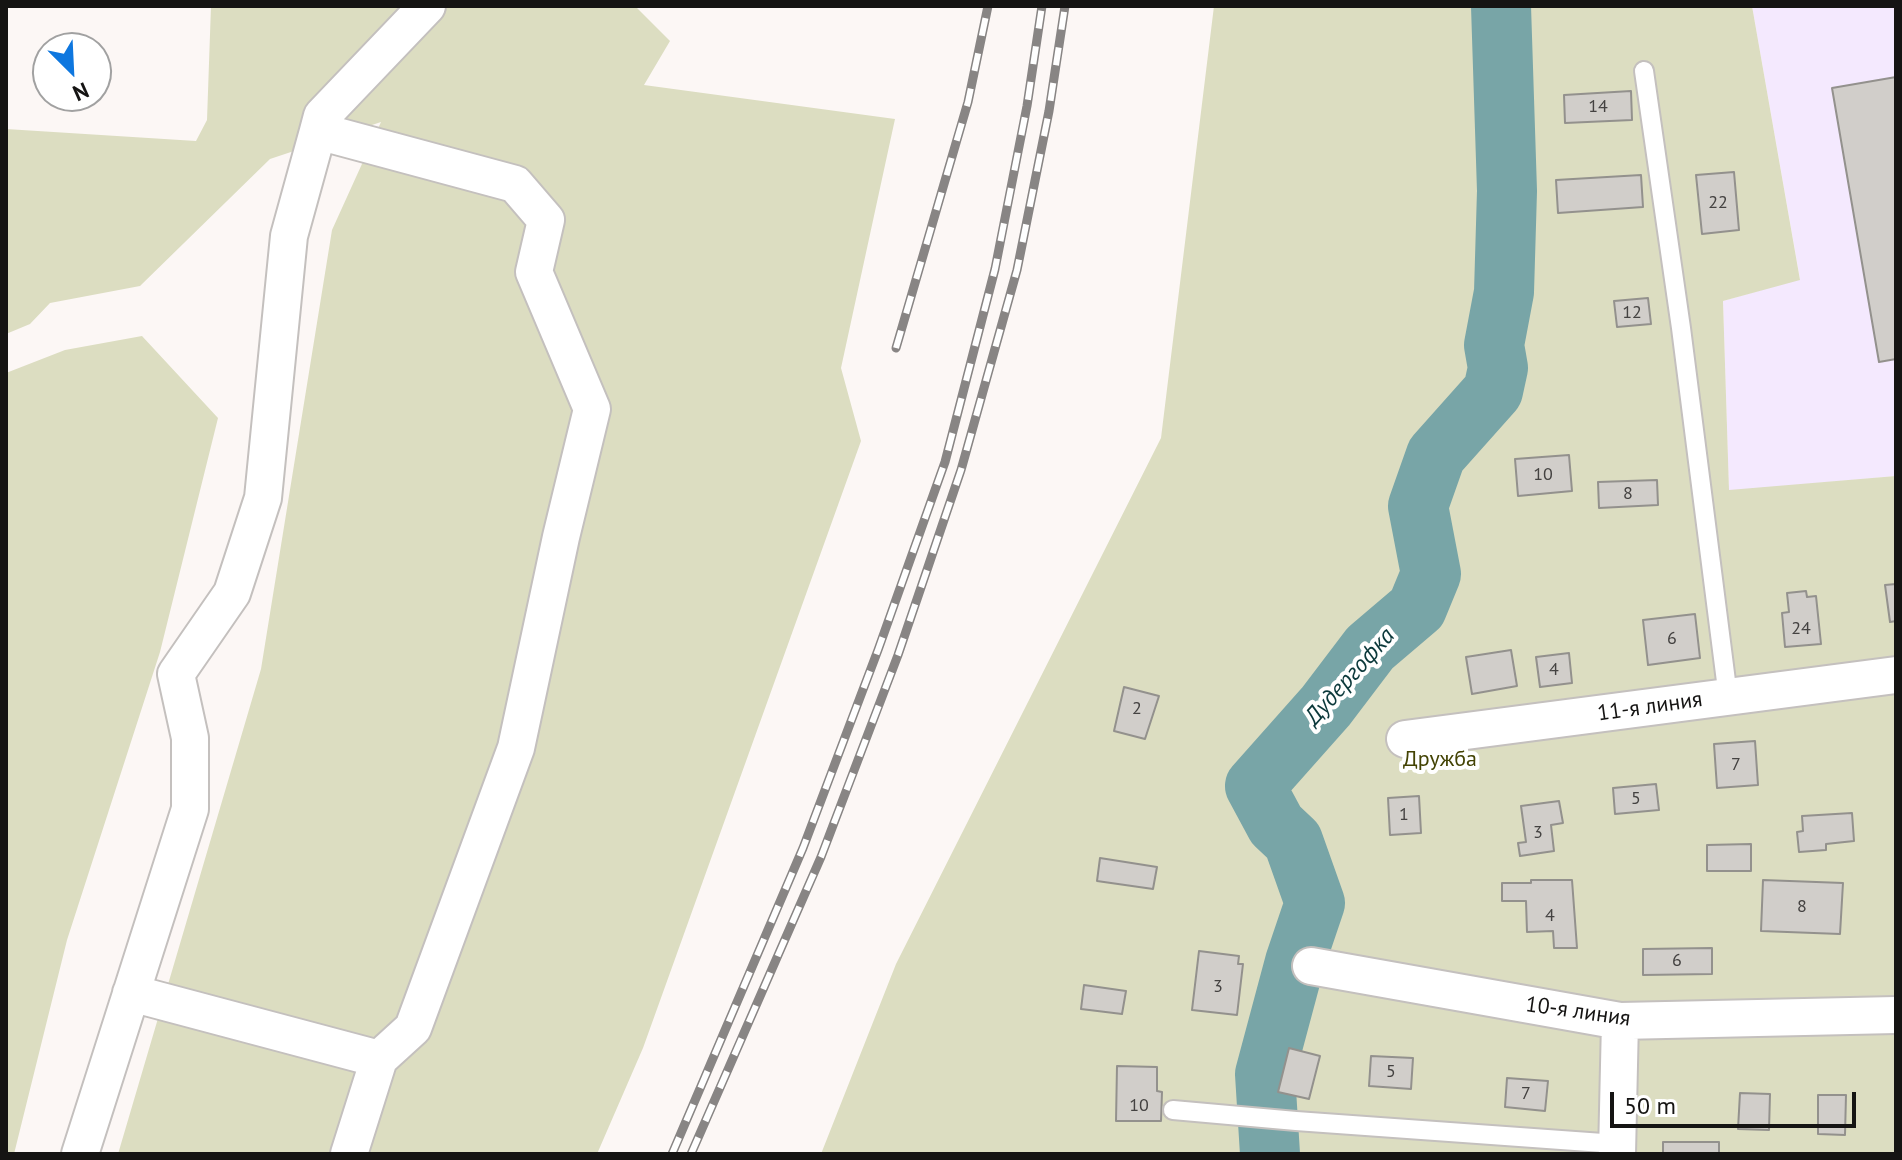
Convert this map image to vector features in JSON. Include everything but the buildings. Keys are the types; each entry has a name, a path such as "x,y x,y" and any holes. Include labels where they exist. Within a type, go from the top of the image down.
{"street":[{"path":"80,1154 190,809 190,738 176,674 232,593 263,498 289,236 322,116 427,6"},
{"path":"318,131 515,184 546,220 534,272 592,409 516,748 413,1028 379,1059 349,1154"},
{"name":"11-я линия","path":"1405,739 1896,675"},
{"name":"10-я линия","path":"1311,966 1620,1021 1896,1015"},
{"path":"131,993 379,1059"},
{"path":"1617,1149 1620,1021"}],"lane":[{"path":"1644,71 1681,328 1728,697"},
{"path":"1173,1110 1617,1149"}],"shaded area":[{"path":"1752,6 1896,6 1896,476 1729,491 1723,301 1800,279"}],"green space":[{"path":"211,6 635,6 670,41 644,85 895,119 841,368 861,441 643,1048 597,1154 118,1154 261,669 332,230 381,122 270,159 140,286 50,303 30,324 6,334 6,129 196,141 207,120"},
{"name":"Дружба","path":"1214,6 1752,6 1800,280 1723,301 1729,490 1896,476 1896,1154 821,1154 896,964 1161,438"},
{"path":"142,336 218,418 160,652 67,940 14,1154 6,1154 6,373 65,350"}],"waterway":[{"name":"Дудергофка","path":"1270,1154 1265,1074 1295,962 1315,903 1293,841 1276,825 1255,786 1326,706 1370,648 1417,608 1431,574 1418,506 1436,455 1493,391 1498,368 1494,345 1504,292 1507,191 1501,6"}],"railway":[{"path":"896,348 968,102 988,6"},
{"path":"672,1154 803,848 945,462 995,269 1027,106 1042,6"},
{"path":"691,1154 821,857 898,655 961,470 1017,270 1049,111 1065,6"}]}
